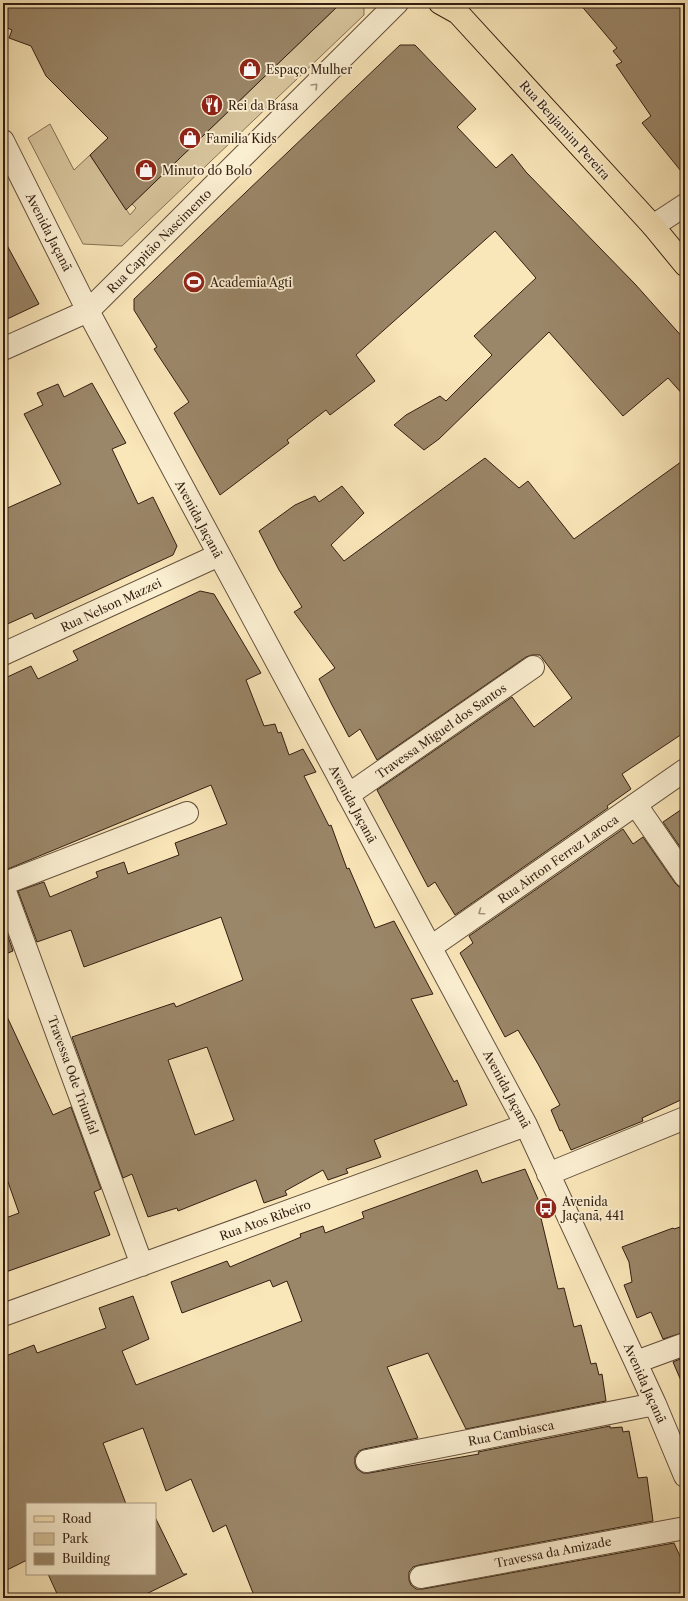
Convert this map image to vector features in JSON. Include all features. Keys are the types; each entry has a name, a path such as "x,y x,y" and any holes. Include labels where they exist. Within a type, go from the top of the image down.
{"main road":[{"name":"Rua Benjamim Pereira","path":"440,3 458,13 653,226 685,265"}],"street":[{"name":"Rua Capitão Nascimento","path":"3,349 88,311 398,3"},
{"name":"Avenida Jaçanã","path":"3,141 88,311 526,1125 636,1362 685,1476"},
{"path":"653,226 685,205"},
{"name":"Rua Nelson Mazzei","path":"3,654 219,555"},
{"name":"Travessa Miguel dos Santos","path":"348,795 533,667"},
{"name":"Rua Airton Ferraz Laroca","path":"431,947 685,770"},
{"path":"636,805 685,876"},
{"path":"3,885 187,813"},
{"name":"Travessa Ode Triunfal","path":"3,885 142,1265"},
{"path":"548,1174 685,1118"},
{"name":"Rua Atos Ribeiro","path":"3,1315 526,1125"},
{"path":"636,1362 685,1344"},
{"name":"Rua Cambiasca","path":"367,1461 655,1404"},
{"name":"Travessa da Amizade","path":"420,1577 685,1528"}],"green space":[{"path":"335,3 364,3 364,15 122,246 83,244 28,138 50,124 74,170 90,155 130,215 136,208 132,204 337,7"}],"building":[{"path":"3,3 341,3 126,210 90,155 108,138 46,76 31,46 9,38 12,30 3,26"},
{"path":"579,3 685,3 685,176 642,123 651,116 616,65 622,62 613,51 617,48"},
{"path":"400,45 415,45 476,109 457,127 496,168 512,154 526,172 635,284 685,340 685,397 668,378 623,416 549,332 439,439 424,450 394,425 406,415 440,396 446,401 492,355 474,336 536,278 495,231 356,355 375,381 330,415 326,410 287,440 289,443 220,495 174,413 189,402 154,349 157,347 134,310 134,299"},
{"path":"3,238 39,304 3,321"},
{"path":"92,383 126,443 112,449 138,504 153,497 177,546 173,555 35,619 32,613 3,626 3,510 61,484 24,414 43,405 37,393 58,384 64,397"},
{"path":"485,458 519,488 528,481 574,539 685,459 685,732 622,774 631,789 607,806 608,808 455,915 435,882 428,887 377,790 512,697 534,727 572,698 540,655 532,655 526,657 377,760 360,729 349,737 332,705 319,679 335,668 294,612 302,607 279,570 259,531 295,505 315,496 319,502 342,486 364,513 331,545 344,561"},
{"path":"200,591 214,594 261,673 246,680 264,726 275,724 278,733 281,732 289,755 303,749 316,772 304,776 329,826 331,825 347,869 349,868 375,928 394,921 433,994 411,999 454,1082 457,1080 467,1105 374,1140 381,1157 346,1169 348,1173 328,1180 323,1170 285,1191 287,1195 264,1203 256,1180 178,1211 177,1208 148,1217 132,1174 123,1178 72,1037 174,1003 176,1007 243,980 221,917 84,967 71,930 37,942 18,891 44,882 50,897 98,877 96,872 124,862 128,874 179,855 175,843 227,824 211,785 3,871 3,679 31,666 38,679 78,660 73,651","holes":["207,1047 234,1120 195,1135 168,1060"]},
{"path":"685,807 685,854 663,822"},
{"path":"623,829 633,844 643,837 675,883 679,887 685,888 685,1098 642,1118 643,1121 571,1150 562,1130 560,1131 551,1110 560,1105 538,1064 518,1030 505,1037 460,953 473,943 469,936"},
{"path":"3,922 13,951 3,955"},
{"path":"3,1008 53,1115 71,1107 101,1189 94,1192 110,1235 3,1273 3,1219 19,1213 3,1168"},
{"path":"525,1169 544,1213 540,1214 558,1289 564,1288 574,1327 581,1325 591,1364 596,1363 599,1375 602,1374 606,1401 466,1429 428,1353 387,1367 418,1438 359,1451 355,1457 357,1469 363,1473 369,1473 479,1454 478,1452 610,1426 610,1428 622,1427 623,1432 629,1431 638,1478 647,1477 653,1521 419,1565 413,1567 409,1572 409,1580 411,1585 416,1589 423,1589 674,1543 685,1567 685,1594 666,1598 255,1598 226,1525 213,1532 191,1479 166,1491 143,1428 103,1443 126,1503 26,1503 26,1560 3,1572 3,1357 34,1345 37,1353 106,1328 99,1308 133,1296 149,1339 122,1351 136,1385 302,1321 287,1281 273,1287 270,1280 182,1313 171,1282 227,1261 230,1267 301,1237 300,1234 323,1226 325,1233 364,1218 362,1212 477,1170 482,1183"},
{"path":"680,1227 685,1239 685,1332 663,1339 651,1312 637,1318 624,1285 632,1282 629,1262 622,1247 673,1228"},
{"path":"685,1357 685,1390 673,1362"},
{"path":"156,1519 183,1574 187,1574 138,1598 59,1598 48,1575 156,1575"}],"place":[{"name":"Espaço Mulher","path":"250,69"},
{"name":"Rei da Brasa","path":"212,105"},
{"name":"Familia Kids","path":"190,138"},
{"name":"Minuto do Bolo","path":"146,170"},
{"name":"Academia Agti","path":"194,282"},
{"name":"Avenida Jaçanã, 441","path":"546,1208"}]}
